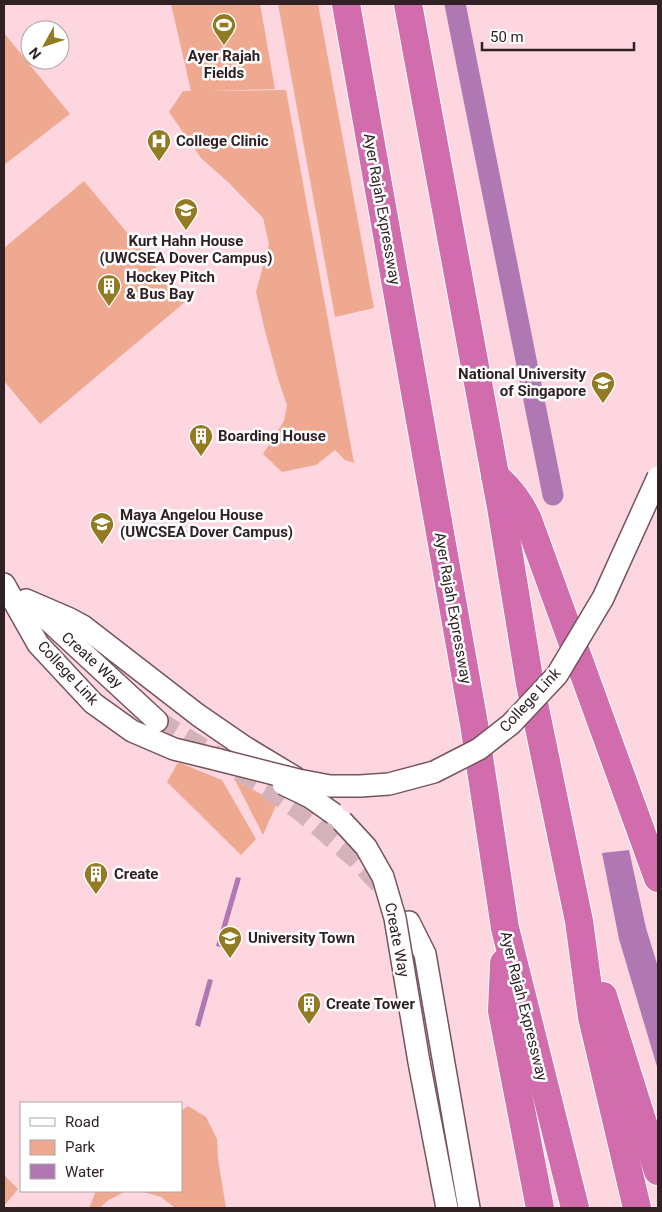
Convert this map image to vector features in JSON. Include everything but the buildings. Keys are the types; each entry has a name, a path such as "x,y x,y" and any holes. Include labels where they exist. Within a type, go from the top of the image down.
{"highway":[{"name":"Ayer Rajah Expressway","path":"346,4 474,724 505,928 575,1208"},
{"path":"408,4 495,476 530,684 579,920 592,1017 637,1208"},
{"path":"495,476 509,489 524,511 658,878"},
{"path":"579,920 658,1171"},
{"path":"505,928 502,1011 540,1208"}],"street":[{"name":"College Link","path":"4,584 38,644 93,704 132,731 174,749 298,780 330,786 389,784 434,772 479,749 510,724 557,675 603,598 658,477"},
{"name":"Create Way","path":"4,578 157,721"},
{"name":"Create Way","path":"26,600 70,619 120,653"},
{"name":"College Link","path":"120,653 198,715 298,780"},
{"name":"Create Way","path":"220,760 256,777 293,788 310,797 338,817 366,847 382,877 395,918 419,1062 447,1208"},
{"name":"Create Way","path":"409,922 425,954 469,1208"}],"green space":[{"path":"171,4 260,4 275,89 208,91 286,90 354,463 345,460 335,450 316,465 282,472 263,454 284,421 287,405 265,331 256,292 269,244 263,218 229,183 201,158 169,112 183,91 191,91"},
{"path":"278,4 318,4 374,308 335,317"},
{"path":"4,33 20,53 20,70 34,70 70,114 4,165"},
{"name":"Hockey Pitch & Bus Bay","path":"84,181 185,302 40,424 4,381 4,248"},
{"path":"180,763 222,780 256,839 241,855 167,782 177,764"},
{"path":"234,779 277,803 263,835 236,782"},
{"path":"188,1106 206,1117 217,1139 218,1159 226,1208 175,1208 161,1197 144,1192 182,1192 182,1110"},
{"path":"4,1175 18,1189 4,1206"},
{"path":"96,1192 124,1192 107,1201 100,1208 89,1208"}],"water":[{"path":"629,850 646,928 658,967 658,1070 619,939 602,853"},
{"path":"236,877 241,878 221,947 216,946"},
{"path":"208,979 213,980 200,1027 195,1025"}],"waterway":[{"path":"455,4 553,495"}],"tunnel":[{"path":"157,721 273,791 301,811 357,859 385,889"}],"place":[{"name":"Ayer Rajah Fields","path":"224,46"},
{"name":"College Clinic","path":"159,162"},
{"name":"Kurt Hahn House (UWCSEA Dover Campus)","path":"186,231"},
{"name":"Hockey Pitch & Bus Bay","path":"109,307"},
{"name":"National University of Singapore","path":"603,404"},
{"name":"Boarding House","path":"201,457"},
{"name":"Maya Angelou House (UWCSEA Dover Campus)","path":"102,545"},
{"name":"Create","path":"96,895"},
{"name":"University Town","path":"230,959"},
{"name":"Create Tower","path":"309,1025"}]}
